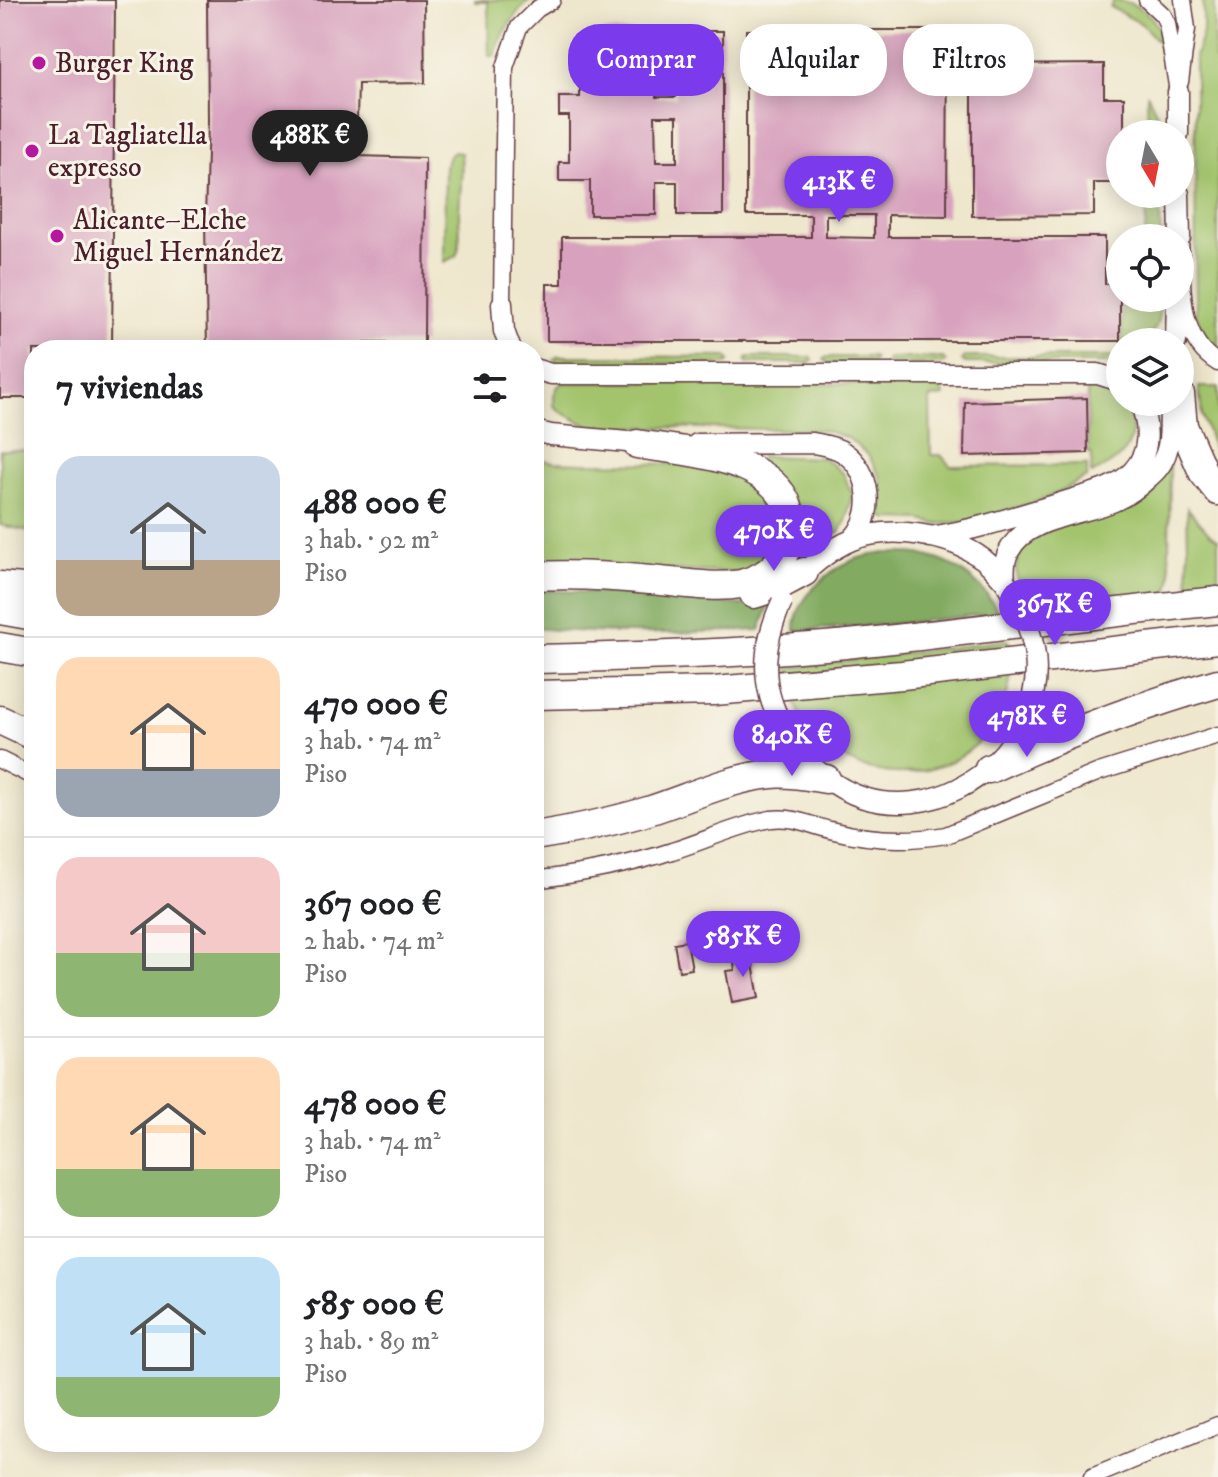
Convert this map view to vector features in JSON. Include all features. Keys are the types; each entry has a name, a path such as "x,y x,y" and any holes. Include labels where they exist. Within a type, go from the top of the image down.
{"highway":[{"path":"1182,416 1183,426 1203,472 1218,491"},
{"path":"544,578 606,576 717,586 743,583 767,573 781,561 792,529 785,498 776,486 748,466 637,444"},
{"path":"544,579 736,597 757,594 804,572"},
{"path":"0,586 24,588"},
{"path":"544,659 712,655 827,646 1218,601"},
{"path":"0,610 24,614"},
{"path":"544,695 714,691 918,673 1218,639"},
{"path":"0,647 24,651"},
{"path":"989,769 1087,727 1218,683"},
{"path":"0,720 24,731"},
{"path":"544,834 647,811 744,778 774,773 826,779"}],"street":[{"path":"507,340 502,304 505,67 519,27 537,9 552,0"},
{"path":"1147,0 1167,23 1178,92"},
{"path":"1178,120 1178,92 1187,29 1183,0"},
{"path":"1186,312 1194,338 1218,363"},
{"path":"544,372 1106,376"},
{"path":"930,537 996,523 1091,494 1120,481 1140,463 1148,439 1144,416"},
{"path":"1005,581 1004,565 1019,537 1042,523 1112,502 1136,490 1156,471 1165,456 1169,416"},
{"path":"544,433 637,444 802,443 830,446 844,453 865,480 868,499 866,518 860,532 852,540 804,572 782,602 766,647 770,697 790,743 826,779 865,798 900,804 935,799 971,783 989,769 1016,738 1034,692 1033,640 1021,609 1005,581 984,559 960,546 930,537 895,533 852,540"},
{"path":"544,878 617,866 773,819 797,819 829,830 875,839 919,839 946,835 1099,772 1218,735"},
{"path":"0,760 24,772"},
{"path":"1092,1477 1218,1425"}],"green space":[{"path":"475,0 530,0 508,26 494,56 489,56 488,2"},
{"path":"1114,0 1132,4 1144,11 1158,28 1161,45 1142,24 1110,7"},
{"path":"1203,0 1214,0 1214,60 1218,60 1218,354 1205,335 1196,313 1195,57 1203,32"},
{"path":"1147,93 1158,120 1148,120"},
{"path":"461,153 462,160 460,240 456,256 444,262 445,166 450,154"},
{"path":"1146,208 1160,208 1160,224 1146,224"},
{"path":"1122,312 1159,312 1155,328 1122,328"},
{"path":"558,356 727,357 730,361 727,364 558,363 554,359"},
{"path":"748,357 810,357 813,360 810,363 748,363"},
{"path":"964,357 1106,357 1106,363 965,363 962,360"},
{"path":"888,358 943,358 946,362 889,364 886,362"},
{"path":"824,359 875,359 871,363 827,363"},
{"path":"564,383 934,385 940,388 944,396 930,398 931,455 941,455 950,466 1087,465 1087,477 1046,499 965,522 936,524 921,520 886,519 882,515 880,476 868,455 848,438 823,430 588,426 554,406 554,395 558,386"},
{"path":"1087,385 1106,387 1106,416 1131,416 1132,434 1124,452 1091,474 1092,454 1088,453"},
{"path":"1199,387 1218,387 1218,461 1202,416"},
{"path":"0,450 24,450 24,530 0,525"},
{"path":"761,456 824,458 844,474 852,495 846,521 839,532 789,567 799,551 759,463"},
{"path":"544,460 690,464 754,482 776,507 781,531 767,559 745,573 544,566"},
{"path":"1170,467 1169,592 1032,612 1022,593 1016,571 1024,543"},
{"path":"1187,508 1218,539 1218,587 1189,590"},
{"path":"885,553 919,554 951,565 987,594 998,613 795,631 800,608 823,579 853,560"},
{"path":"544,590 632,594 742,605 770,603 760,630 590,632 544,629"},
{"path":"1008,640 1010,680 1000,714 980,741 952,761 920,771 885,772 851,762 812,732 801,716 791,688 789,668"}],"building":[{"name":"Alicante–Elche Miguel Hernández","path":"0,0 115,0 112,340 24,340 24,398 0,398"},
{"path":"207,0 424,0 425,83 358,84 357,119 358,156 425,158 424,340 207,340 205,218"},
{"path":"887,30 903,30 903,96 948,96 947,216 888,215 888,237 1105,237 1106,312 1120,312 1120,328 1106,328 1106,341 547,341 547,284 562,284 562,237 811,237 811,215 746,215 746,96 887,96","holes":["826,215 874,215 874,238 826,237"]},
{"path":"1104,64 1104,97 1124,97 1124,120 1106,120 1106,183 1094,183 1094,215 972,216 972,96 1034,96 1034,65"},
{"path":"723,96 723,215 677,215 677,182 656,182 656,215 590,215 590,181 559,181 559,162 569,162 569,116 559,116 559,97","holes":["655,116 677,116 677,162 656,162"]},
{"path":"1087,398 1088,453 964,456 965,402"},
{"path":"687,941 692,969 679,971 674,943"},
{"path":"751,953 759,998 732,1003 726,971 735,970 733,956"}],"place":[{"name":"Burger King","path":"39,63"},
{"name":"La Tagliatella expresso","path":"32,151"},
{"name":"Alicante–Elche Miguel Hernández","path":"57,236"}]}
